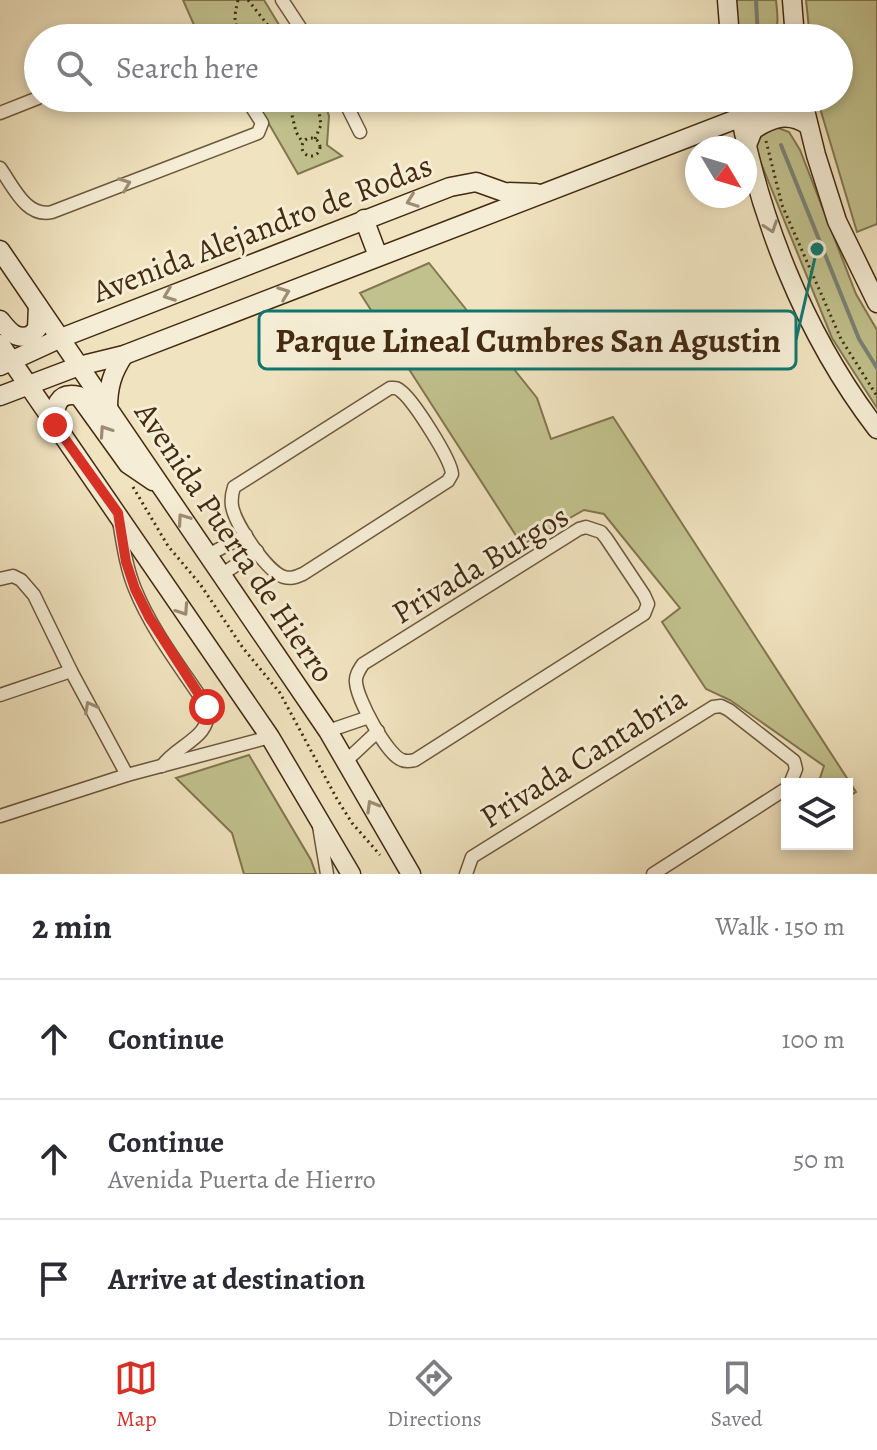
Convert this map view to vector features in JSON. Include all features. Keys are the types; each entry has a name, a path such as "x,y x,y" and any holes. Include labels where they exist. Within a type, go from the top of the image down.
{"street":[{"path":"282,0 298,24"},
{"path":"727,0 729,24"},
{"path":"792,0 794,24"},
{"path":"0,113 24,104"},
{"path":"2,174 28,208 40,213 52,212 258,133 262,123 255,112"},
{"path":"350,112 360,132"},
{"name":"Avenida Alejandro de Rodas","path":"0,396 79,366 124,355 484,215 552,192 728,112"},
{"path":"740,112 745,136"},
{"path":"805,112 837,221 877,303"},
{"path":"751,136 753,130 763,124 790,116 808,125"},
{"name":"Avenida Alejandro de Rodas","path":"6,363 61,338 464,183 476,182 504,192 552,192"},
{"path":"484,215 490,204 486,185"},
{"path":"757,186 800,300 827,352 877,429"},
{"path":"364,219 378,256"},
{"name":"Avenida Puerta de Hierro","path":"0,250 328,731 411,874"},
{"path":"0,320 11,334 18,337 31,335 37,329 38,306"},
{"path":"0,344 6,363 28,385 270,737 351,874"},
{"path":"108,408 108,389 113,371 124,355"},
{"path":"390,388 396,388 407,398 449,459 452,474 448,481 295,578 282,577 271,570 257,551 232,509 234,487 390,388"},
{"path":"55,425 54,408 60,398 70,394 79,396 128,464 139,474 159,484"},
{"path":"118,513 126,562 135,589 149,617 207,707 205,730 176,751 162,766"},
{"name":"Privada Burgos","path":"586,527 601,532 644,595 648,604 644,614 415,760 401,760 393,754 378,731 355,681 363,664 579,529 586,527"},
{"path":"208,555 246,535"},
{"path":"221,575 257,551"},
{"path":"0,579 13,576 21,580 34,595 127,775"},
{"path":"0,695 71,671"},
{"name":"Privada Cantabria","path":"466,874 467,863 472,857 713,707 721,706 729,710 794,761 796,769 792,778"},
{"path":"328,731 369,717"},
{"path":"346,761 378,731"},
{"path":"0,816 127,775 270,737"},
{"name":"Privada Cantabria","path":"653,874 781,791"},
{"path":"319,823 327,874"}],"path":[{"path":"235,24 238,0"},
{"path":"248,0 267,24"},
{"path":"291,112 296,132 307,155 315,155 320,149 315,139 321,125 319,112"},
{"path":"763,124 782,205 841,339 877,396"},
{"path":"303,144 308,139 315,139"},
{"path":"127,477 168,546 200,584 243,648 280,693 337,799 352,823 381,857"}],"green space":[{"path":"183,0 264,0 279,24 194,24"},
{"path":"733,0 776,0 777,24 734,24"},
{"path":"806,0 877,0 877,224 857,232 821,112 853,112 853,24 809,24"},
{"path":"262,112 328,112 327,145 342,156 298,174"},
{"path":"770,125 789,132 800,150 856,294 877,330 877,408 832,338 757,153 757,142"},
{"path":"429,263 537,398 551,439 613,417 847,778 820,778 824,766 730,700 706,689 662,622 680,608 604,514 584,510 522,545 360,293"},
{"path":"249,755 311,860 316,874 244,874 232,833 176,778"}],"waterway":[{"path":"756,0 757,24"},
{"path":"781,145 859,339 877,368"}],"place":[{"name":"Parque Lineal Cumbres San Agustin","path":"817,249"}],"route":[{"path":"55,425 118,513 126,562 135,589 149,617 207,707"}]}
